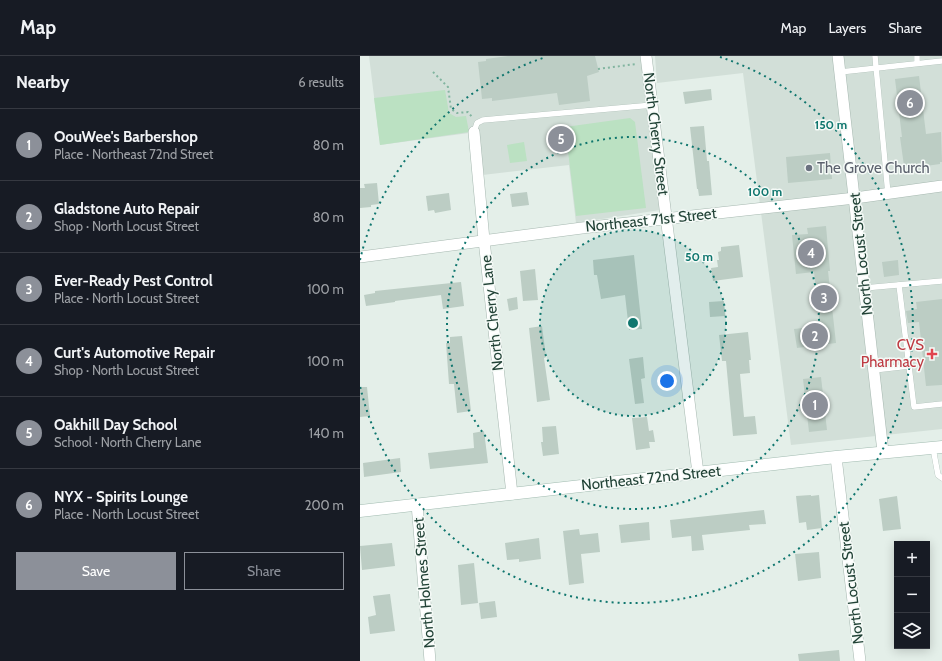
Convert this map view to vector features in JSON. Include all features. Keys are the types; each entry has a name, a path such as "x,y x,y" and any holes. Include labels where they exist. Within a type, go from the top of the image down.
{"main road":[{"name":"Northeast 72nd Street","path":"360,511 836,457 938,447"}],"street":[{"name":"North Locust Street","path":"838,56 883,452"},
{"name":"North Cherry Street","path":"647,59 651,94 654,105 698,473"},
{"name":"North Cherry Lane","path":"476,128 484,240 512,494"},
{"name":"Northeast 71st Street","path":"360,257 484,240 855,198 942,186"},
{"name":"North Locust Street","path":"836,457 860,661"},
{"name":"North Holmes Street","path":"418,504 430,661"}],"lane":[{"path":"875,56 888,194"},
{"path":"917,56 918,63"},
{"path":"840,72 942,61"},
{"path":"476,128 483,120 654,105"},
{"path":"864,288 942,281"},
{"path":"899,285 914,407 942,404"},
{"path":"874,370 909,366"},
{"path":"938,447 938,475 942,478"}],"path":[{"path":"598,69 647,59"},
{"path":"433,72 448,86 451,110 457,113 468,112 476,128"}],"shaded area":[{"path":"369,56 642,56 660,210 576,223 569,165 474,176 469,133 380,145"},
{"path":"655,56 942,56 942,429 791,445 743,73 657,83"}],"green space":[{"path":"445,90 449,113 456,117 466,116 469,132 380,145 374,98"},
{"path":"630,118 635,122 646,208 576,216 565,127"},
{"path":"524,142 527,161 510,163 507,145"}],"building":[{"path":"508,56 595,56 599,72 587,76 590,101 559,105 557,93 492,101 492,98 482,99 478,62 486,61 486,59"},
{"path":"919,76 926,134 941,132 942,162 940,162 940,164 926,166 925,163 904,166 895,79"},
{"path":"711,89 712,100 685,104 683,92"},
{"path":"704,126 712,195 699,196 690,127"},
{"name":"The Grove Church","path":"830,153 832,179 788,183 786,157"},
{"path":"377,183 379,204 371,205 371,207 360,208 360,188 365,188 364,184"},
{"path":"527,192 529,205 512,207 510,194"},
{"path":"449,193 451,210 435,213 434,210 428,211 426,196"},
{"path":"826,226 830,271 828,271 836,343 797,348 794,329 820,326 814,272 796,274 792,235 808,234 807,228"},
{"path":"739,245 743,277 713,281 711,268 718,267 718,252 721,251 721,247"},
{"path":"634,255 642,329 629,330 625,295 601,299 597,275 594,275 593,260"},
{"path":"898,260 899,275 884,277 882,262"},
{"path":"535,269 538,300 523,301 520,271"},
{"path":"461,282 464,306 443,309 441,295 366,306 364,295 375,293 375,291"},
{"path":"517,297 518,309 509,311 507,299"},
{"name":"CVS Pharmacy","path":"942,299 942,385 926,386 919,322 908,323 906,311 917,309 916,302"},
{"path":"724,301 725,316 710,317 709,302"},
{"path":"542,326 546,357 544,358 550,400 537,402 529,328"},
{"path":"748,332 751,360 749,360 750,373 740,374 744,417 755,416 757,434 733,436 726,361 722,361 719,335"},
{"path":"462,336 471,411 457,413 454,384 449,384 446,343 450,343 450,337"},
{"path":"643,357 645,378 641,379 644,403 635,404 629,359"},
{"path":"821,377 827,430 809,432 803,379"},
{"path":"360,387 367,387 370,416 360,417"},
{"path":"647,417 649,431 653,430 655,442 649,442 650,448 636,450 632,418"},
{"path":"556,426 559,454 543,456 541,442 543,442 542,427"},
{"path":"484,431 488,463 430,469 428,453 474,448 473,433"},
{"path":"400,458 401,472 364,477 363,463"},
{"path":"819,495 822,528 807,530 806,522 799,523 796,496"},
{"path":"897,496 901,529 883,531 879,499"},
{"path":"764,510 766,524 749,525 750,530 702,535 704,550 692,551 691,536 672,538 670,520"},
{"path":"649,522 650,540 621,543 619,525"},
{"path":"579,529 580,535 598,533 600,552 581,554 584,583 569,585 563,531"},
{"path":"539,538 541,559 519,562 519,559 507,560 505,543"},
{"path":"392,543 395,566 362,570 360,546"},
{"path":"819,552 821,578 798,581 795,554"},
{"path":"474,563 478,603 461,605 458,565"},
{"path":"390,594 395,631 370,634 368,617 376,615 373,596"},
{"path":"495,601 497,617 481,619 479,603"},
{"path":"839,650 840,661 799,661 798,654"}],"place":[{"name":"NYX - Spirits Lounge","path":"910,103"},
{"name":"Oakhill Day School","path":"561,139"},
{"name":"The Grove Church","path":"809,168"},
{"name":"Curt's Automotive Repair","path":"811,253"},
{"name":"Ever-Ready Pest Control","path":"824,298"},
{"name":"Gladstone Auto Repair","path":"815,336"},
{"name":"CVS Pharmacy","path":"932,354"},
{"name":"OouWee's Barbershop","path":"815,405"}]}
